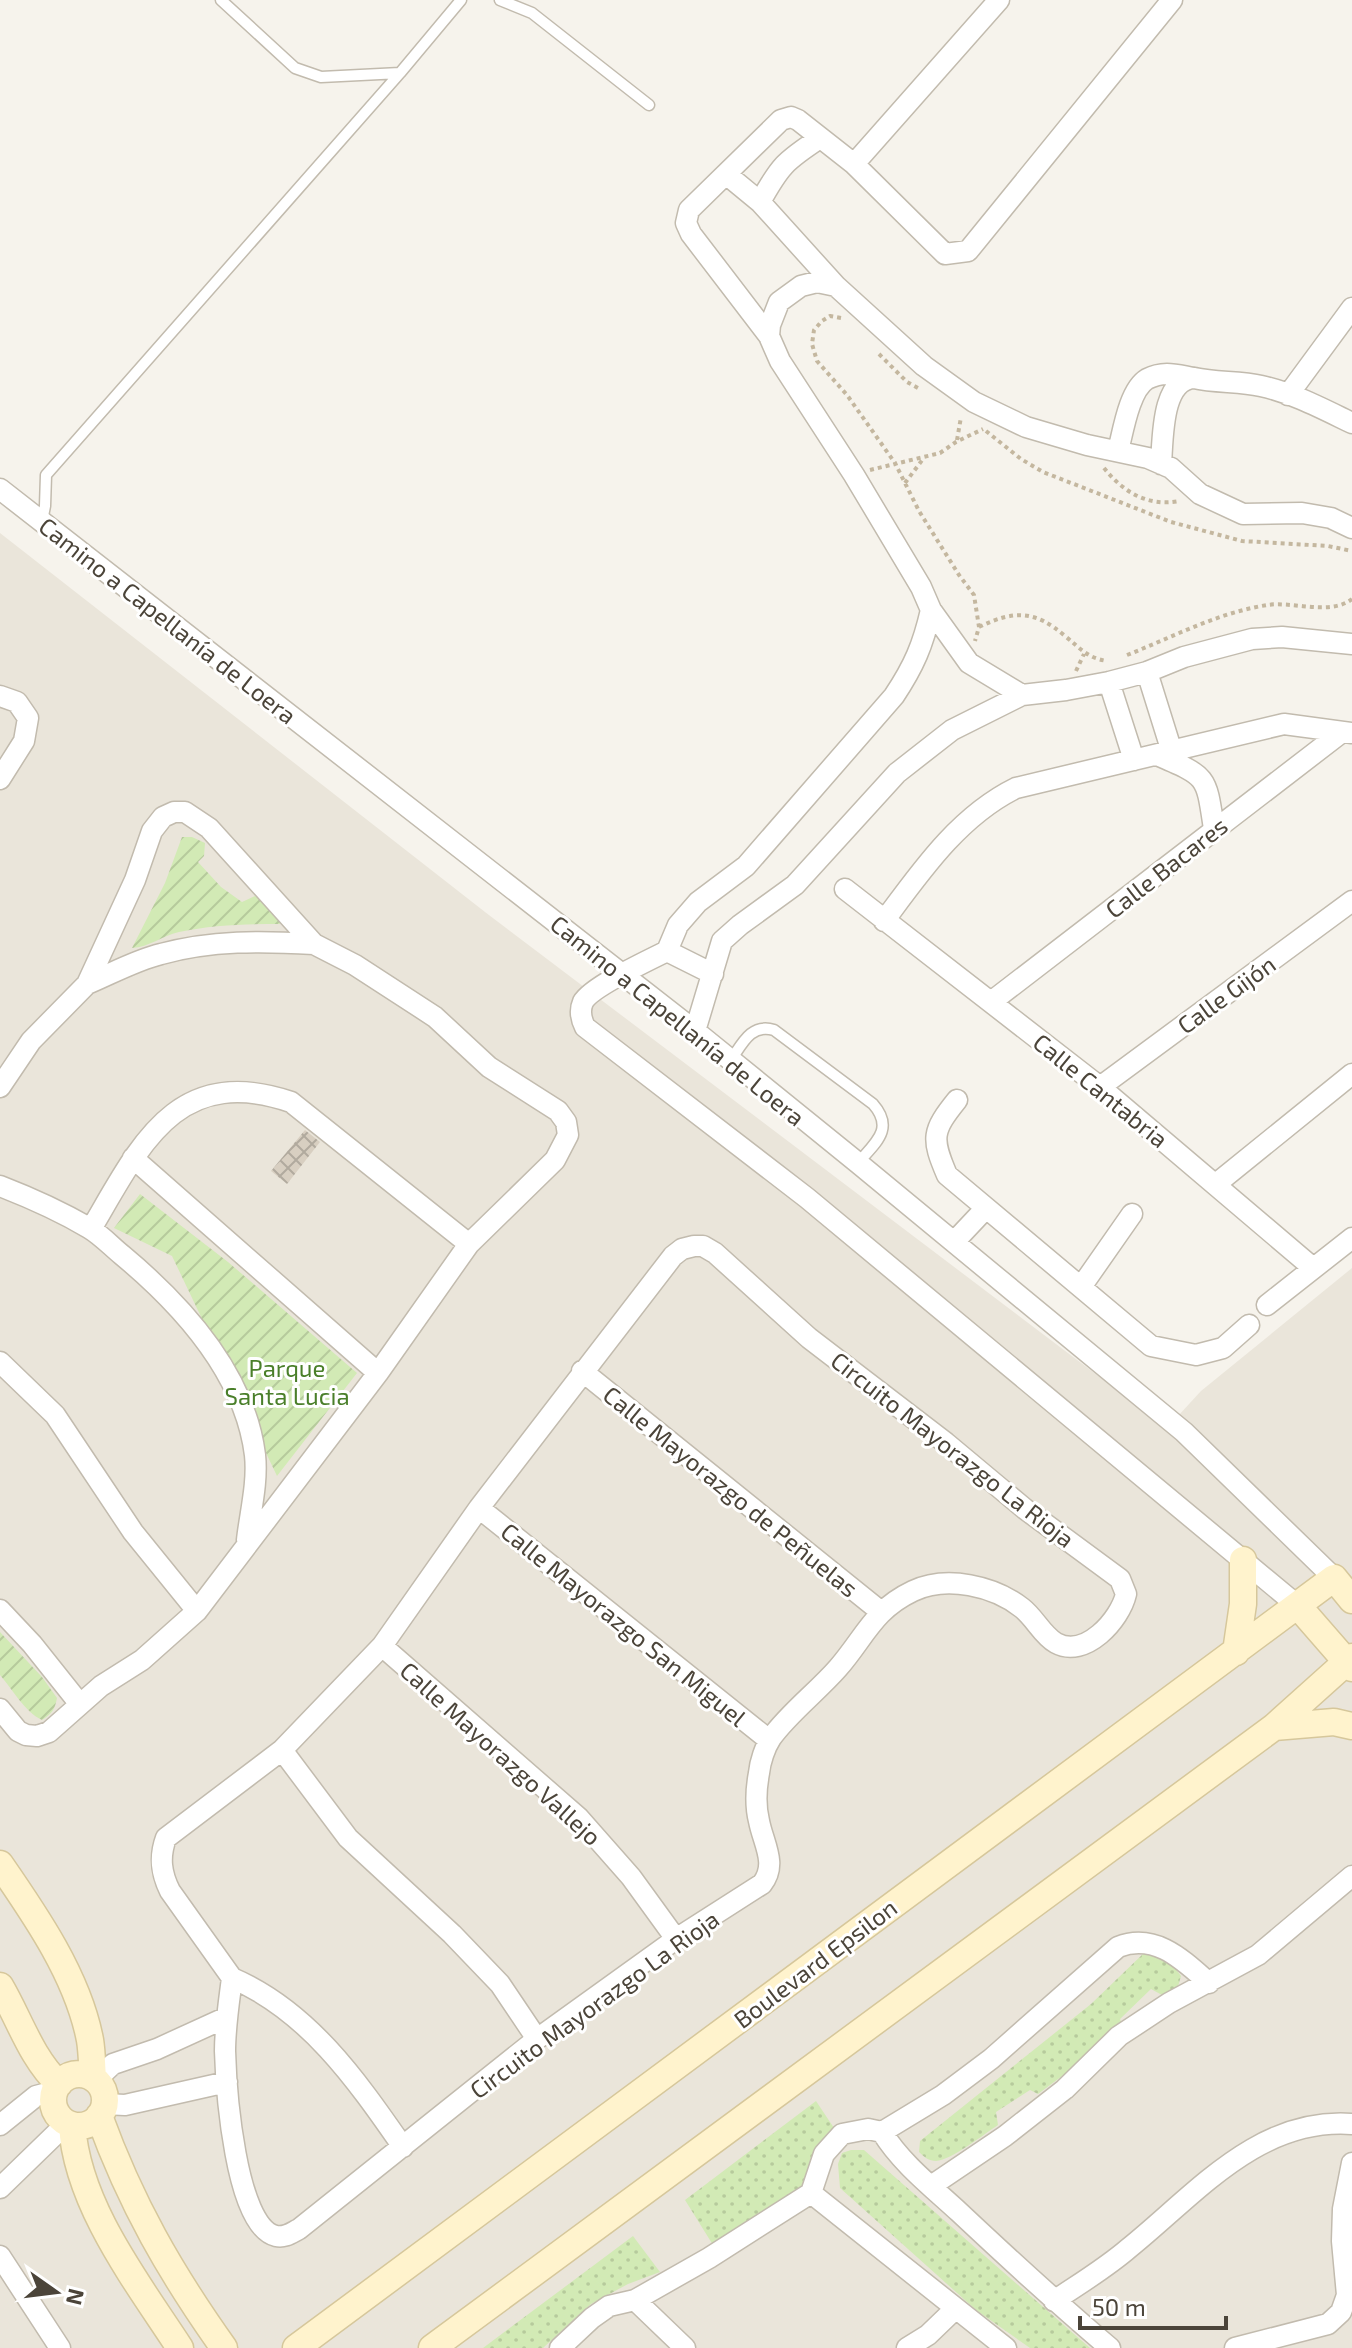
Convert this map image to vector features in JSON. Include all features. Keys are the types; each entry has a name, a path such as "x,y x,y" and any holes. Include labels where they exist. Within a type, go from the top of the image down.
{"street":[{"path":"854,164 999,0"},
{"path":"1022,695 969,663 931,610 921,587 854,475 780,361 769,336 691,234 686,223 689,210 781,120 791,117 854,164 945,254 968,251 1172,0"},
{"path":"760,202 777,172 793,156 820,138"},
{"path":"726,174 760,202 836,286 951,387 974,402 1026,427 1087,445 1148,458 1171,468 1200,494 1243,514 1302,513 1331,518 1352,528"},
{"path":"769,336 779,302 801,286 817,282 836,286"},
{"path":"1288,395 1352,308"},
{"path":"1118,451 1127,413 1138,387 1146,380 1172,372 1195,378"},
{"path":"1161,464 1171,395 1176,385 1186,378 1262,386 1352,423"},
{"name":"Camino a Capellanía de Loera","path":"0,489 695,1031 858,1163 1184,1432 1334,1578"},
{"path":"432,2348 1274,1727 1350,1662 1298,1606 807,1198 585,1027 581,1011 585,998 622,974 667,951 678,925 688,913 746,866 894,696 913,668 924,641 931,610"},
{"path":"695,1031 722,941 795,885 897,773 952,730 1022,695 1109,682 1252,639 1282,637 1352,644"},
{"path":"1147,672 1164,754 1203,780 1209,791 1214,829"},
{"path":"1109,682 1134,760"},
{"path":"0,696 17,702 28,718 24,741 0,779"},
{"path":"884,921 951,836 999,796 1016,788 1284,724 1347,733"},
{"name":"Calle Bacares","path":"991,1002 1214,829 1347,733"},
{"path":"0,1087 31,1041 87,984 135,880 152,831 163,817 174,812 185,812 209,828 314,944 355,965 435,1017 489,1067 549,1105 566,1122 566,1142 555,1160 469,1244 378,1373 197,1611 142,1660 79,1703 49,1732 37,1736 18,1731 0,1709"},
{"name":"Calle Cantabria","path":"845,889 1100,1087 1312,1267"},
{"name":"Calle Gijón","path":"1100,1087 1352,901"},
{"path":"87,984 160,954 214,944 257,940 314,944"},
{"path":"667,951 713,974"},
{"path":"1216,1184 1352,1074"},
{"path":"91,1229 148,1136 179,1109 207,1097 247,1091 265,1093 291,1102 469,1244"},
{"path":"957,1100 938,1123 936,1149 947,1175 1151,1346 1196,1355 1223,1348 1249,1325"},
{"path":"133,1158 378,1373"},
{"path":"0,1186 40,1202 91,1229 176,1304 211,1349 247,1422 254,1453 256,1473 246,1544"},
{"path":"954,1242 986,1208"},
{"path":"1081,1287 1132,1214"},
{"path":"1267,1305 1352,1238"},
{"name":"Circuito Mayorazgo La Rioja","path":"232,1978 227,2017 227,2082 233,2139 255,2220 275,2236 287,2236 299,2229 403,2147 537,2039 676,1939 755,1890 767,1878 770,1862 758,1821 756,1798 759,1770 769,1740 840,1666 880,1611 916,1590 937,1585 969,1584 1022,1608 1057,1644 1081,1647 1117,1616 1126,1594 1120,1579 1025,1509 946,1443 809,1338 715,1253 703,1246 682,1249 673,1256 479,1508 382,1646 282,1750 180,1826 166,1838 161,1853 164,1879 170,1891 232,1978 259,1989 279,2002 327,2047 403,2147"},
{"path":"0,1362 55,1415 133,1532 197,1611"},
{"name":"Calle Mayorazgo de Peñuelas","path":"582,1371 880,1611"},
{"name":"Calle Mayorazgo San Miguel","path":"479,1508 769,1740"},
{"path":"1236,1652 1243,1604 1243,1560"},
{"path":"1334,1578 1352,1600"},
{"name":"Boulevard Epsilon","path":"296,2348 1334,1578"},
{"path":"0,1610 79,1703"},
{"name":"Calle Mayorazgo Vallejo","path":"382,1646 579,1818 631,1877 676,1939"},
{"path":"1274,1727 1334,1722 1352,1726"},
{"path":"282,1750 348,1838 452,1934 500,1984 537,2039"},
{"path":"0,1864 41,1923 77,2000 90,2041 98,2094 134,2203 179,2285 224,2348"},
{"path":"931,2186 1005,2136 1053,2098 1119,2036 1169,2003 1258,1955 1352,1876"},
{"path":"560,2348 609,2306 635,2300 709,2258 811,2193 824,2154 842,2134 868,2129 882,2132 943,2095 991,2059 1118,1947 1141,1942 1173,1952 1209,1983"},
{"path":"0,1986 32,2048 57,2087 54,2106 61,2119 69,2124 91,2123 98,2094 113,2064 157,2049 227,2017"},
{"path":"0,2125 36,2096 57,2087 71,2075 78,2074 98,2094 125,2105 227,2082"},
{"path":"0,2188 69,2124"},
{"path":"69,2124 88,2198 180,2348"},
{"path":"1054,2301 1127,2250 1217,2172 1257,2145 1288,2132 1317,2125 1352,2124"},
{"path":"882,2132 889,2144 931,2186 1054,2301 1110,2348"},
{"path":"1235,2348 1328,2324 1341,2312 1347,2295 1342,2241 1343,2209 1352,2163"},
{"path":"811,2193 1006,2348"},
{"path":"0,2256 60,2348"},
{"path":"635,2300 685,2348"},
{"path":"907,2348 928,2335 955,2309"}],"lane":[{"path":"221,0 295,68 321,77 400,73"},
{"path":"41,523 46,475 461,0"},
{"path":"500,0 532,13 649,105"},
{"path":"731,1061 747,1036 758,1028 774,1030 873,1104 884,1122 880,1138 858,1163"}],"path":[{"path":"848,322 830,316 814,330 812,344 817,361 847,395 895,463 919,511 974,595 979,627 1017,614 1040,617 1084,654 1108,661 1202,622 1268,605 1335,606 1352,599"},
{"path":"878,353 907,382 928,394"},
{"path":"956,442 961,415 1043,472 1171,522 1210,535 1242,541 1328,546 1352,551"},
{"path":"854,475 940,453 983,429"},
{"path":"1087,445 1124,489 1140,498 1167,503 1200,494"},
{"path":"905,483 923,459"}],"shaded area":[{"path":"0,533 485,912 1167,1428 1201,1391 1352,1268 1352,2348 0,2348"}],"green space":[{"path":"182,837 192,837 205,843 204,856 198,862 221,887 242,902 255,896 259,898 275,911 280,924 191,930 132,948 165,883"},
{"name":"Parque Santa Lucia","path":"140,1194 228,1262 357,1373 277,1476 172,1256 114,1228"},
{"path":"0,1632 57,1698 52,1711 42,1720 25,1706 0,1675"},
{"path":"1145,1952 1168,1959 1181,1976 1177,1990 1162,1995 1151,1989 1120,2019 1123,2027 1093,2053 1038,2094 1030,2090 996,2112 998,2125 959,2152 936,2161 919,2152 920,2141 1091,2004"},
{"path":"816,2101 834,2128 810,2159 809,2181 713,2245 685,2200"},
{"path":"864,2150 1090,2348 1030,2348 976,2310 840,2188 838,2164 842,2153"},
{"path":"633,2236 660,2272 628,2284 591,2304 543,2348 483,2348"}],"building":[{"path":"305,1130 320,1142 287,1184 271,1171"}]}
